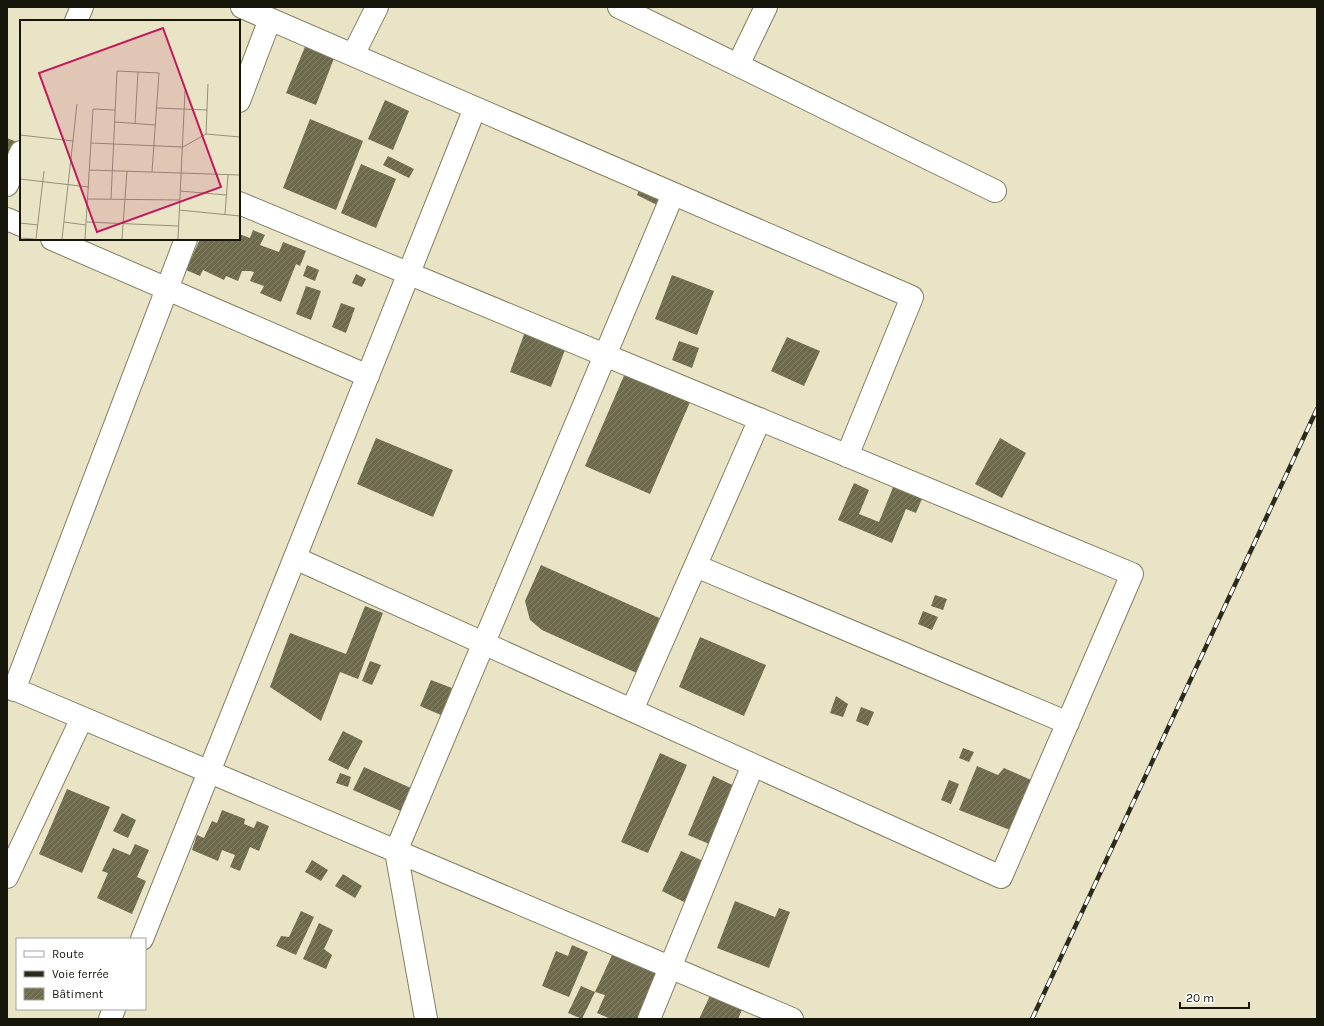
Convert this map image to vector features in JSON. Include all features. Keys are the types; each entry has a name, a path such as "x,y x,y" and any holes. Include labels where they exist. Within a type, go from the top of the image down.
{"street":[{"path":"76,20 82,7"},
{"path":"242,7 912,297 847,456"},
{"path":"353,55 376,7"},
{"path":"619,7 995,191"},
{"path":"738,65 766,7"},
{"path":"240,98 270,19"},
{"path":"142,938 475,108"},
{"path":"7,185 20,154"},
{"path":"426,1019 396,851 673,194"},
{"path":"240,203 1132,574 1001,877 295,558"},
{"path":"7,219 20,226"},
{"path":"54,240 368,376"},
{"path":"186,240 11,688 792,1019"},
{"path":"632,710 760,419"},
{"path":"696,566 1068,723"},
{"path":"7,877 82,718"},
{"path":"649,1019 753,765"}],"building":[{"path":"309,37 338,48 316,105 286,93"},
{"path":"385,100 409,111 393,150 368,139"},
{"path":"310,119 363,141 336,210 283,188"},
{"path":"7,138 17,142 7,166"},
{"path":"388,156 414,169 409,178 383,165"},
{"path":"361,164 396,179 376,228 341,213"},
{"path":"642,184 664,195 659,206 637,195"},
{"path":"253,230 265,235 260,245 279,252 283,242 306,251 300,266 296,264 281,302 260,293 264,286 250,281 254,272 242,271 238,281 226,276 224,280 203,270 200,276 186,270 200,240 240,240 240,234 250,238"},
{"path":"307,265 319,270 315,281 303,276"},
{"path":"356,274 366,279 362,287 352,283"},
{"path":"672,275 714,291 697,335 655,319"},
{"path":"306,286 321,291 311,320 296,314"},
{"path":"341,303 355,308 346,333 332,327"},
{"path":"525,332 566,347 551,387 510,372"},
{"path":"787,337 820,351 804,386 771,371"},
{"path":"679,341 699,348 692,368 672,360"},
{"path":"629,364 694,393 650,494 585,466"},
{"path":"376,438 453,470 433,517 357,484"},
{"path":"1000,438 1026,453 1002,498 975,484"},
{"path":"898,475 927,487 916,513 906,509 892,543 838,520 854,483 869,490 859,514 879,522"},
{"path":"541,565 675,625 650,679 542,630 530,620 525,601"},
{"path":"935,595 947,599 943,610 931,606"},
{"path":"365,606 383,613 358,679 340,672 321,721 270,687 290,633 346,654"},
{"path":"923,611 938,617 932,630 918,624"},
{"path":"700,637 766,665 744,716 679,687"},
{"path":"370,661 381,665 372,685 362,681"},
{"path":"431,680 452,688 441,715 420,706"},
{"path":"836,696 848,704 843,717 830,713"},
{"path":"861,707 874,712 868,726 856,721"},
{"path":"343,731 363,741 348,770 328,760"},
{"path":"963,748 974,752 969,762 959,758"},
{"path":"660,753 687,765 648,853 621,842"},
{"path":"977,766 998,775 1004,768 1031,780 1010,830 959,810"},
{"path":"364,767 413,789 403,812 353,790"},
{"path":"340,773 351,777 348,787 336,783"},
{"path":"713,776 739,788 714,846 688,835"},
{"path":"949,780 959,784 951,804 941,800"},
{"path":"67,789 110,807 82,873 39,854"},
{"path":"222,810 245,819 244,824 254,828 257,821 269,826 259,851 250,847 240,871 230,867 235,855 222,850 218,861 192,850 197,835 204,838 212,821 217,823"},
{"path":"122,813 136,820 128,838 113,831"},
{"path":"135,844 149,850 137,877 146,881 132,914 97,898 108,873 102,871 113,848 130,855"},
{"path":"681,851 710,864 690,905 662,891"},
{"path":"312,860 328,870 321,881 305,872"},
{"path":"343,874 362,886 355,898 335,886"},
{"path":"735,901 775,917 779,908 790,912 769,968 717,948"},
{"path":"301,911 314,917 296,955 276,946 281,936 289,937"},
{"path":"319,923 333,930 324,949 332,955 326,969 303,959"},
{"path":"618,942 661,960 637,1019 611,1019 597,1013 605,995 595,992"},
{"path":"572,945 588,952 569,997 542,986 556,951 568,956"},
{"path":"717,981 748,996 738,1019 699,1019"},
{"path":"581,986 595,992 582,1019 568,1013"}],"railway":[{"path":"1032,1019 1317,409"}]}
